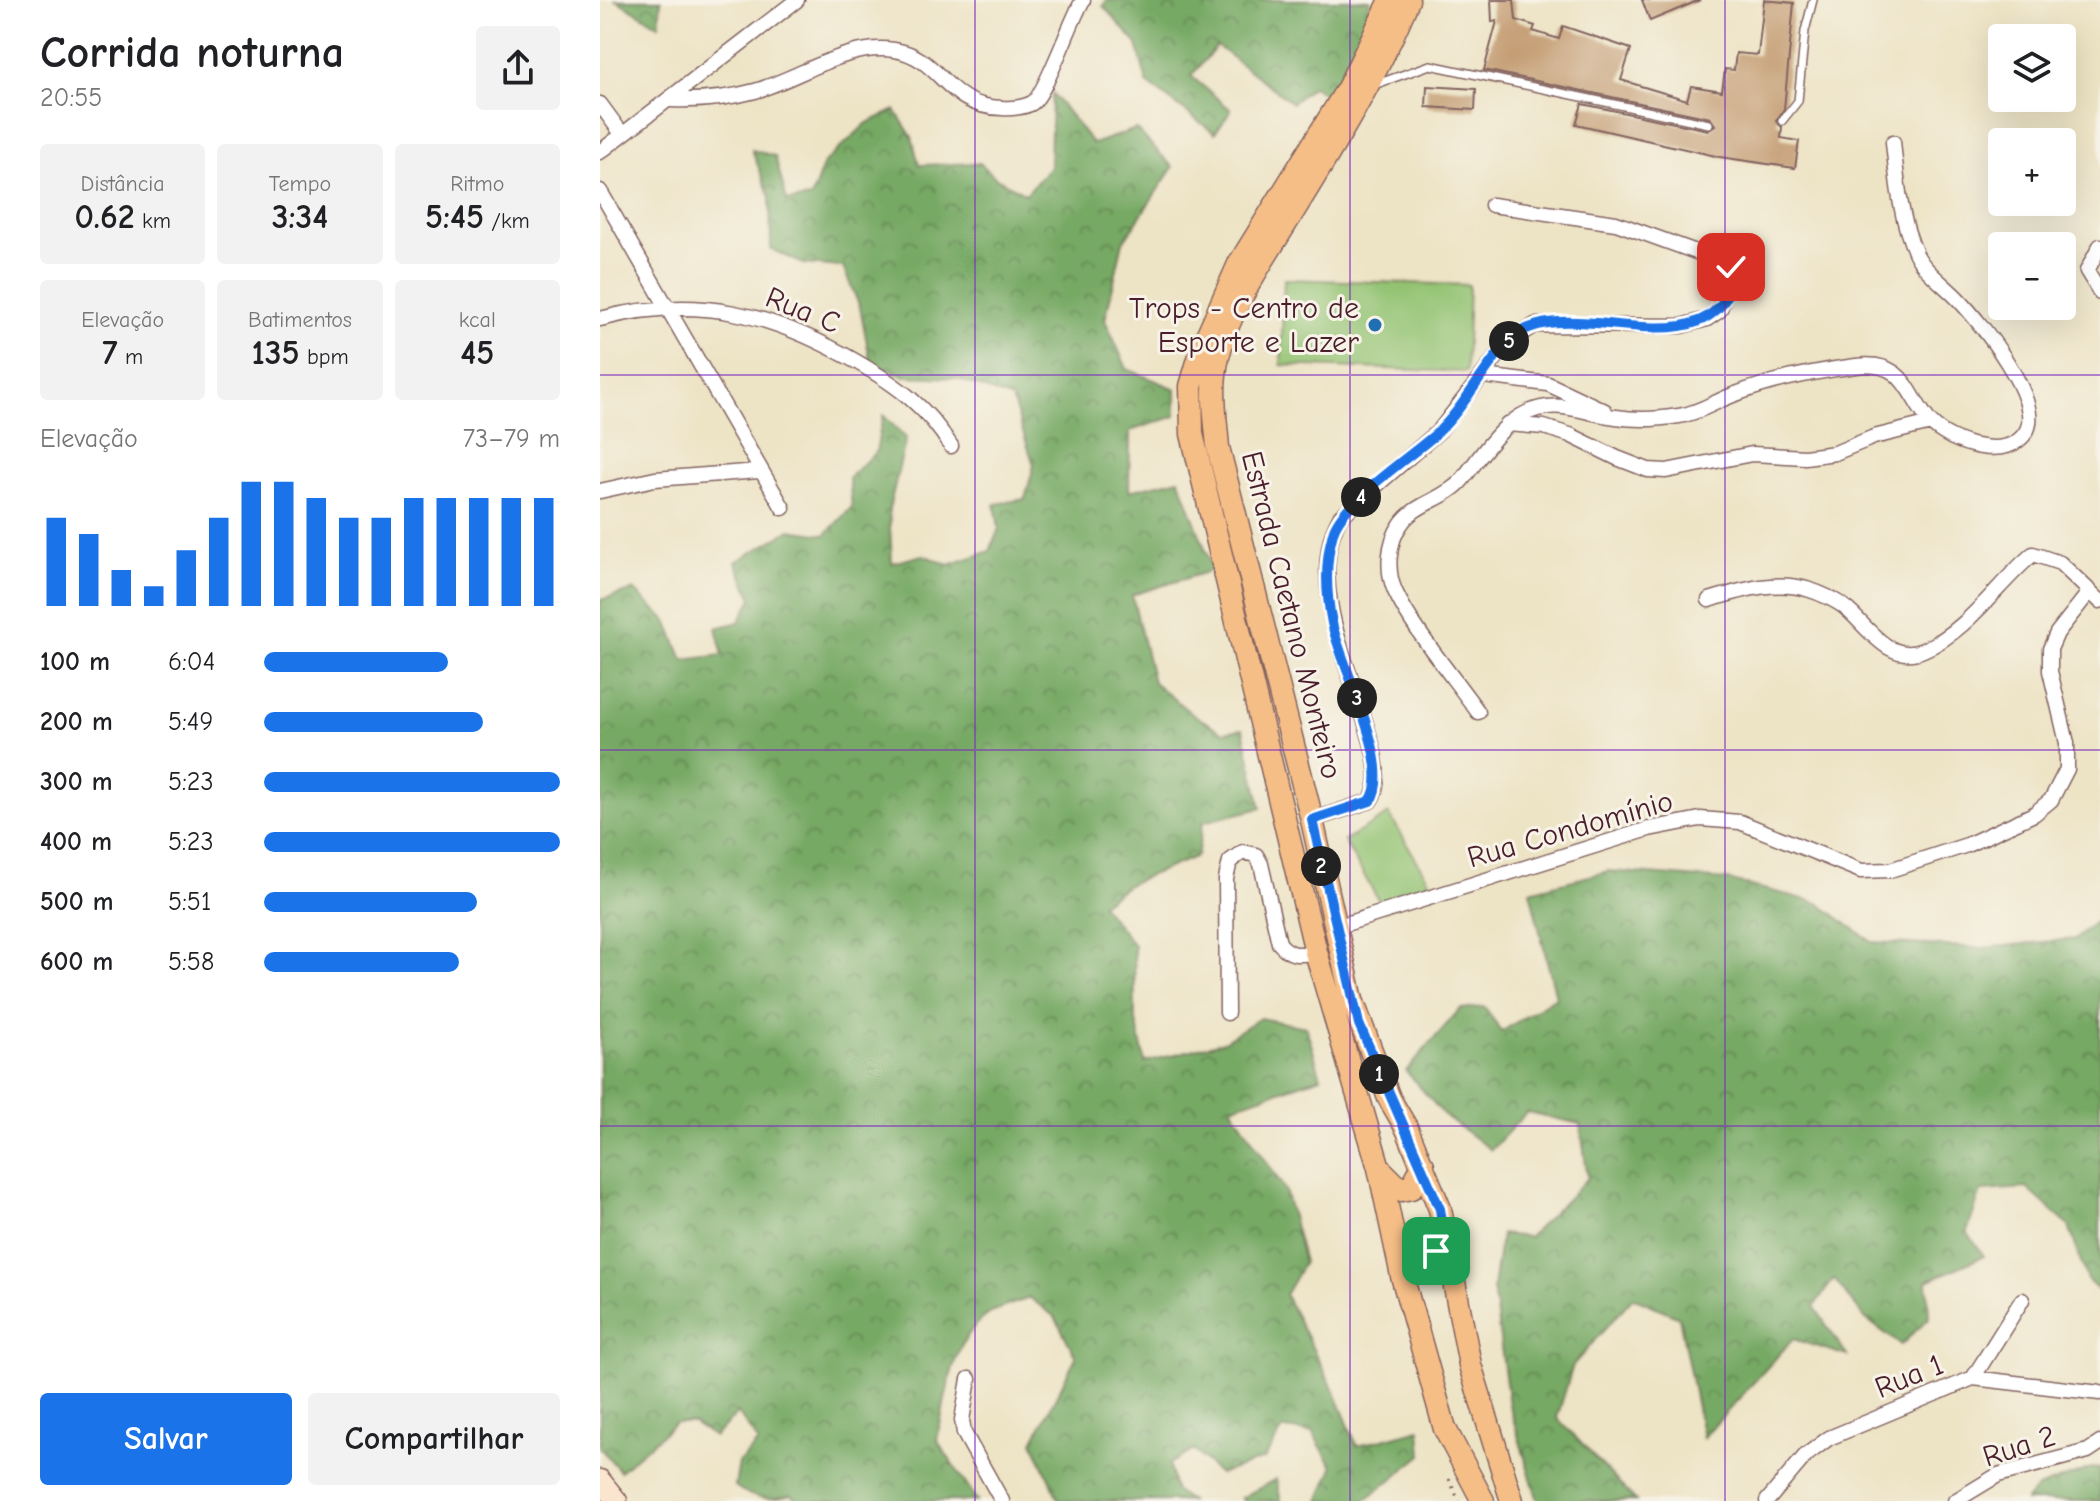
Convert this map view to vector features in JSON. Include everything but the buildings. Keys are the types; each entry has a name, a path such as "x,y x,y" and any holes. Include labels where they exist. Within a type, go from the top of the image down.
{"main road":[{"name":"Estrada Caetano Monteiro","path":"1391,0 1348,88 1239,264 1203,345 1191,386 1192,434 1316,952 1379,1168 1402,1276 1445,1429 1483,1501"},
{"name":"Estrada Caetano Monteiro","path":"1408,0 1369,87 1248,286 1225,335 1215,373 1218,447 1312,820 1359,1024 1440,1209 1470,1365 1512,1501"},
{"path":"1379,1168 1401,1190 1411,1188 1423,1165"},
{"path":"1402,1276 1408,1260 1420,1248 1430,1247 1448,1260"}],"street":[{"path":"600,152 797,0"},
{"path":"671,100 712,101 756,91 863,49 895,50 915,57 931,67 964,101 984,108 1021,106 1033,103 1043,92 1066,32 1083,0"},
{"path":"600,104 622,134"},
{"path":"1478,712 1395,591 1389,567 1400,524 1412,512 1458,485 1507,423 1549,407 1620,418 1695,413 1733,395 1871,364 1890,371 1911,388 1931,423 1974,447 2000,446 2017,441 2026,431 2031,416 2028,397 1962,302 1917,257 1899,199 1893,142"},
{"path":"600,191 783,508"},
{"path":"1312,820 1370,801 1379,781 1370,738 1332,624 1326,576 1333,531 1340,517 1439,431 1509,341 1535,325 1681,326 1707,319 1719,311 1734,274 1724,262 1616,223 1492,205"},
{"path":"2100,246 2087,271 2100,292"},
{"name":"Rua C","path":"600,319 666,307 758,317 810,335 878,375 931,415 951,446"},
{"path":"1484,376 1548,384 1620,418"},
{"path":"1507,423 1544,427 1628,462 1666,471 1752,454 1805,457 1835,453 1874,437 1931,423"},
{"path":"600,491 655,479 759,471"},
{"name":"Rua Condomínio","path":"1336,927 1649,829 1700,819 1740,822 1861,871 1890,870 1967,845 2034,814 2051,800 2067,769 2067,743 2050,671 2050,649 2057,633 2095,596 2060,563 2033,554 1951,633 1924,650 1911,653 1895,651 1877,640 1842,605 1810,590 1780,584 1709,600"},
{"path":"1227,1013 1226,879 1230,861 1243,852 1256,855 1261,864 1279,943 1287,952 1298,956 1316,952"},
{"path":"1973,1378 2022,1300"},
{"name":"Rua 1","path":"1767,1501 1805,1456 1829,1438 1973,1378 2100,1393"},
{"path":"969,1379 962,1420 964,1433 1002,1501"},
{"name":"Rua 2","path":"1955,1501 1998,1475 2088,1451 2100,1443"},
{"path":"600,1480 617,1501"}],"lane":[{"path":"1782,121 1798,101 1805,31 1813,0"},
{"path":"1369,87 1430,65 1709,124"}],"green space":[{"path":"616,0 661,0 659,25"},
{"path":"1107,0 1370,0 1363,37 1329,98 1313,86 1292,103 1217,46 1191,76 1231,110 1215,133 1147,83 1137,44 1103,6"},
{"path":"1052,93 1093,144 1136,129 1173,167 1123,242 1105,320 1127,369 1176,389 1176,416 1130,431 1129,491 1179,479 1213,570 1132,595 1153,682 1191,713 1223,732 1243,729 1261,808 1203,822 1197,856 1131,883 1101,904 1134,945 1135,1016 1145,1062 1222,1042 1260,1018 1306,1027 1321,1077 1231,1107 1285,1190 1304,1262 1285,1295 1334,1390 1357,1446 1420,1429 1422,1455 1364,1501 1319,1501 1333,1467 1312,1432 1283,1429 1264,1459 1219,1474 1194,1450 1169,1464 1175,1491 1190,1501 1059,1501 1033,1442 1076,1357 1055,1317 1030,1298 994,1311 979,1322 959,1351 948,1386 937,1440 977,1501 800,1501 791,1495 755,1497 735,1486 739,1463 758,1442 738,1413 714,1437 693,1423 675,1423 620,1471 600,1448 600,600 634,590 667,621 683,660 723,655 716,628 739,622 752,598 736,562 790,530 825,535 852,507 849,477 876,452 883,415 906,438 889,509 892,563 923,555 949,565 990,551 999,528 995,504 1025,499 1034,465 1012,399 956,378 903,376 871,364 860,307 843,267 803,264 771,249 770,197 752,150 775,156 787,201 811,198 824,163 867,123 895,110 912,137 919,165 980,163 996,178 1026,194 1050,167"},
{"name":"Trops - Centro de Esporte e Lazer","path":"1284,279 1469,285 1466,372 1281,365"},
{"path":"1389,814 1431,884 1385,911 1344,841"},
{"path":"1609,871 1727,880 1818,903 1872,942 1983,948 2075,939 2100,918 2100,1292 2087,1280 2069,1226 2027,1188 1981,1191 1967,1232 1984,1256 1927,1281 1929,1318 1901,1345 1866,1319 1834,1279 1814,1306 1847,1356 1793,1339 1703,1438 1679,1317 1633,1297 1573,1365 1557,1418 1636,1501 1538,1501 1509,1405 1493,1288 1501,1234 1529,1237 1588,1178 1580,1124 1527,1112 1491,1150 1444,1115 1406,1071 1460,1009 1485,1007 1501,1032 1556,997 1530,891"},
{"path":"2091,1468 2100,1469 2100,1501 2025,1501 2037,1488"},
{"path":"1276,1479 1281,1501 1244,1501 1241,1498"}],"place":[{"name":"Trops - Centro de Esporte e Lazer","path":"1375,325"}],"route":[{"path":"1436,1251 1448,1260 1440,1209 1359,1024 1312,820 1370,801 1377,792 1379,781 1370,738 1332,624 1326,576 1333,531 1340,517 1358,500 1439,431 1509,341 1535,325 1681,326 1707,319 1719,311 1730,291 1734,274 1731,267"}]}
